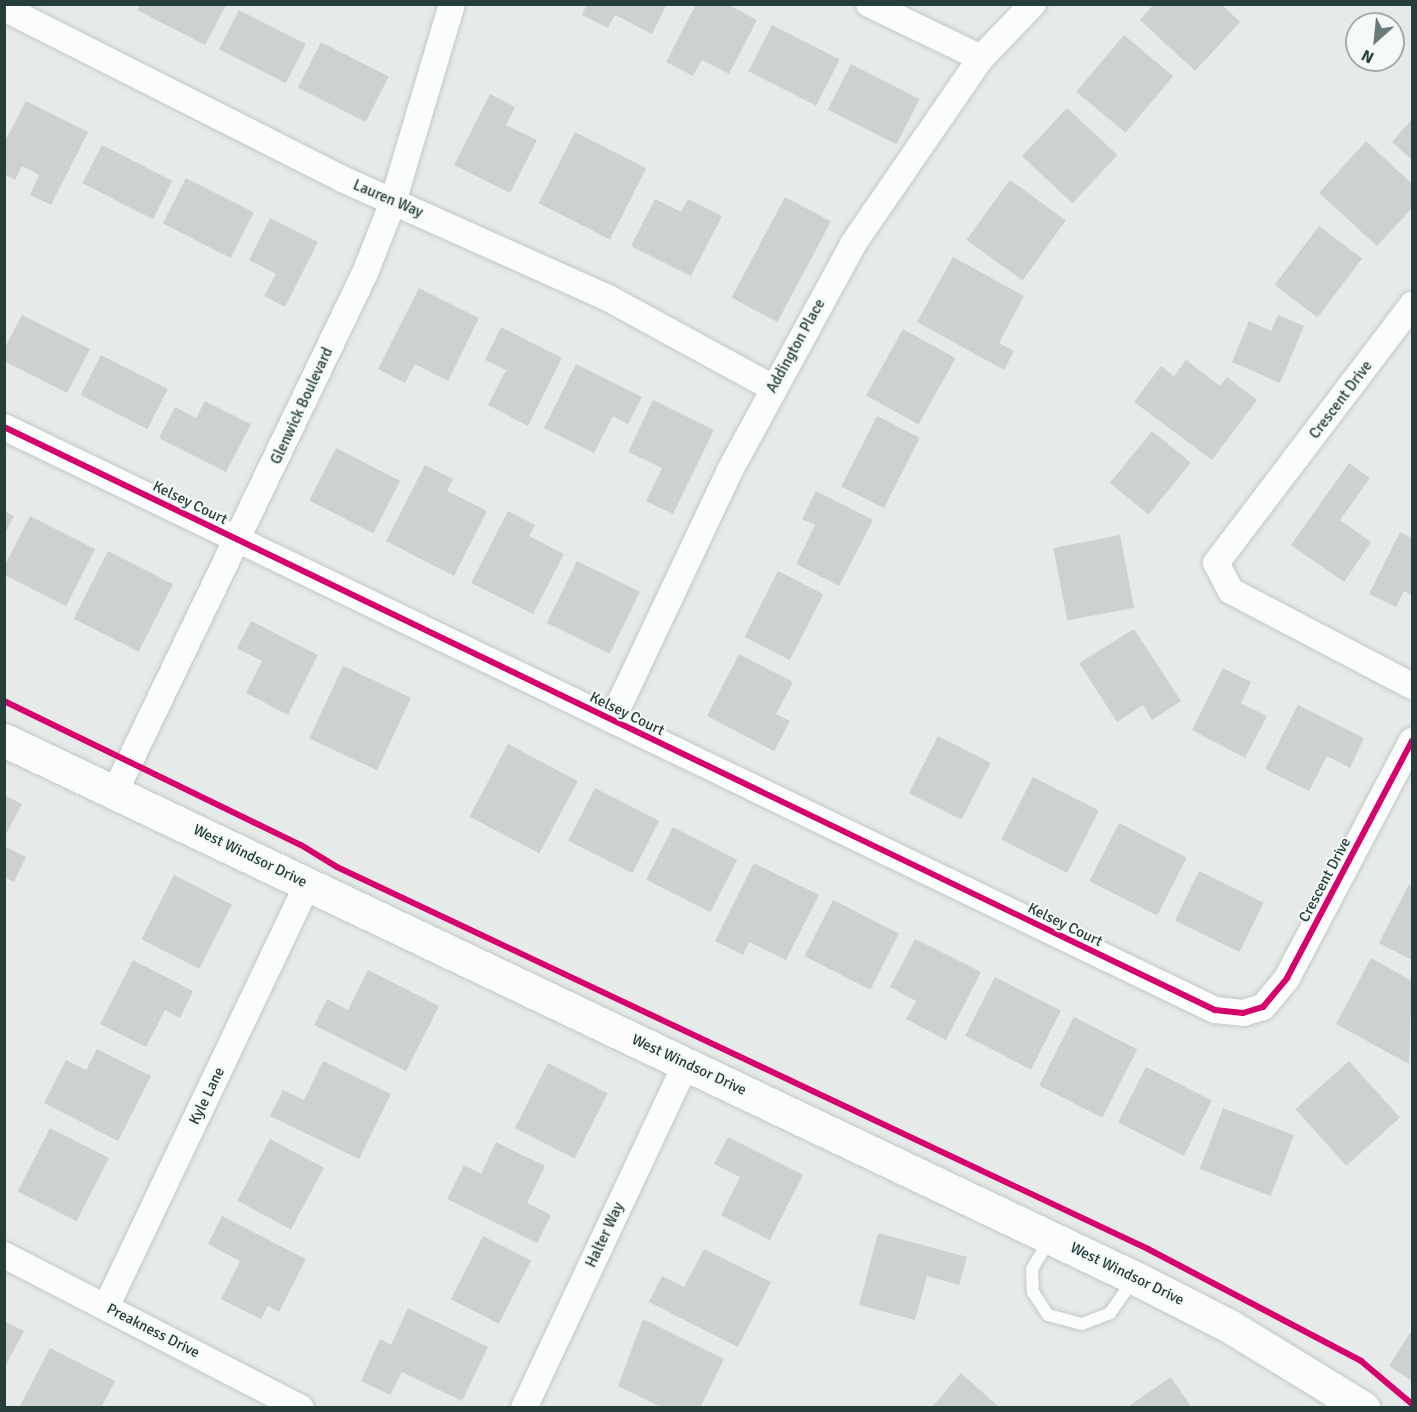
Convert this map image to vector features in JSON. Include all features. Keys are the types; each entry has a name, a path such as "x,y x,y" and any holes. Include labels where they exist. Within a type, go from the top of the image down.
{"street":[{"name":"Glenwick Boulevard","path":"115,792 239,540 393,202 452,4"},
{"path":"868,4 981,58"},
{"name":"Addington Place","path":"612,720 773,388 853,244 981,58 1033,4"},
{"name":"Lauren Way","path":"4,8 393,202 608,298 773,388"},
{"name":"Crescent Drive","path":"1413,305 1216,563 1231,591 1413,686"},
{"name":"Kelsey Court","path":"4,427 1189,999 1215,1010 1243,1012"},
{"name":"West Windsor Drive","path":"4,740 1135,1278 1231,1327 1364,1407"},
{"name":"Crescent Drive","path":"1243,1012 1263,1007 1287,978 1413,741"},
{"name":"Kyle Lane","path":"106,1307 308,884"},
{"name":"Halter Way","path":"524,1407 686,1063"},
{"name":"Preakness Drive","path":"4,1255 301,1407"}],"lane":[{"path":"1051,1237 1032,1269 1033,1292 1048,1315 1082,1324 1110,1313 1135,1278"}],"building":[{"path":"587,4 667,4 652,34 615,15 608,28 582,15"},
{"path":"696,4 727,4 757,20 729,74 702,60 693,76 666,62"},
{"path":"1154,4 1221,4 1240,22 1195,71 1140,20"},
{"path":"140,5 226,5 205,45 137,10"},
{"path":"239,10 306,44 286,83 219,49"},
{"path":"772,25 840,60 816,106 748,71"},
{"path":"1124,35 1173,76 1125,133 1076,92"},
{"path":"321,42 389,77 366,122 298,87"},
{"path":"851,64 920,99 896,144 828,109"},
{"path":"490,94 515,107 506,125 537,140 510,193 454,165"},
{"path":"26,101 88,132 51,205 30,195 39,175 22,166 15,180 4,174 4,143"},
{"path":"1067,108 1117,155 1072,203 1022,156"},
{"path":"1412,119 1412,160 1392,142"},
{"path":"575,132 646,168 610,240 539,203"},
{"path":"1366,141 1412,184 1412,208 1377,246 1319,193"},
{"path":"102,145 172,181 153,219 82,183"},
{"path":"186,178 254,213 231,258 163,223"},
{"path":"1010,180 1066,221 1022,280 967,240"},
{"path":"785,197 831,221 777,322 731,298"},
{"path":"655,199 681,212 688,199 722,216 691,276 631,246"},
{"path":"270,218 318,242 285,307 264,296 276,274 249,260"},
{"path":"1319,226 1362,258 1318,318 1274,285"},
{"path":"953,257 1024,296 999,343 1014,351 1004,370 917,322"},
{"path":"419,288 479,318 448,381 415,364 405,383 378,369"},
{"path":"22,315 90,349 67,393 4,361 4,349"},
{"path":"1278,315 1304,326 1280,383 1232,362 1249,321 1271,331"},
{"path":"501,327 562,358 528,426 488,405 506,370 485,360"},
{"path":"903,329 955,358 919,425 866,395"},
{"path":"101,355 168,389 147,429 81,395"},
{"path":"1186,360 1220,386 1227,377 1257,400 1212,460 1134,402 1161,366 1174,376"},
{"path":"576,364 642,397 628,424 613,416 594,453 544,428"},
{"path":"653,400 714,430 673,514 646,501 662,468 628,452"},
{"path":"205,401 251,424 226,472 159,438 175,407 196,418"},
{"path":"877,416 920,438 884,508 841,486"},
{"path":"1152,431 1191,462 1149,515 1110,483"},
{"path":"336,448 400,481 373,533 309,501"},
{"path":"1349,463 1370,478 1340,520 1371,542 1344,582 1291,545"},
{"path":"425,465 453,479 447,491 487,511 454,576 386,541"},
{"path":"816,491 873,520 839,586 796,564 815,525 802,519"},
{"path":"4,511 14,516 4,535"},
{"path":"508,511 535,525 529,536 564,554 533,614 471,583"},
{"path":"30,516 95,549 66,606 4,575 4,567"},
{"path":"1400,532 1412,538 1412,595 1404,591 1396,607 1369,594"},
{"path":"1120,535 1134,608 1067,621 1053,548"},
{"path":"108,551 173,584 139,652 73,619"},
{"path":"577,561 640,592 610,654 547,623"},
{"path":"778,571 823,594 790,660 744,637"},
{"path":"251,621 318,655 288,715 246,693 262,661 237,648"},
{"path":"1134,629 1181,701 1152,720 1143,705 1117,722 1079,663"},
{"path":"739,654 793,682 776,714 790,721 774,751 707,716"},
{"path":"343,666 411,698 377,770 309,739"},
{"path":"1223,668 1251,682 1241,703 1267,716 1245,758 1192,730"},
{"path":"1298,705 1364,738 1350,768 1327,756 1309,791 1265,769"},
{"path":"938,736 991,763 962,820 909,793"},
{"path":"508,744 578,781 539,853 470,816"},
{"path":"1033,777 1099,811 1067,873 1001,839"},
{"path":"595,788 659,821 632,873 568,841"},
{"path":"4,795 22,804 4,838"},
{"path":"1119,823 1187,858 1157,915 1089,881"},
{"path":"673,827 737,860 710,912 646,880"},
{"path":"4,846 26,857 14,882 4,877"},
{"path":"754,863 819,895 786,960 749,942 743,955 715,941"},
{"path":"1199,871 1264,903 1240,952 1175,920"},
{"path":"174,875 232,905 199,969 141,939"},
{"path":"1409,884 1412,886 1412,960 1379,943"},
{"path":"833,900 899,934 870,990 804,956"},
{"path":"915,939 981,972 946,1040 906,1019 916,1001 890,987"},
{"path":"1371,958 1412,981 1409,1064 1336,1024"},
{"path":"133,960 193,991 180,1018 165,1010 146,1047 100,1024"},
{"path":"368,970 439,1006 406,1071 314,1025 327,999 348,1010"},
{"path":"995,977 1061,1011 1031,1069 965,1036"},
{"path":"1074,1017 1137,1049 1102,1118 1039,1086"},
{"path":"97,1049 151,1076 118,1141 44,1103 66,1060 86,1070"},
{"path":"323,1061 391,1094 359,1159 270,1116 283,1090 304,1100"},
{"path":"1349,1061 1400,1117 1346,1166 1295,1109"},
{"path":"548,1063 608,1093 575,1158 515,1128"},
{"path":"1146,1067 1212,1101 1184,1156 1118,1122"},
{"path":"1223,1108 1294,1135 1271,1196 1200,1169"},
{"path":"50,1128 109,1158 77,1221 18,1191"},
{"path":"728,1137 803,1175 770,1240 721,1215 740,1177 714,1164"},
{"path":"270,1139 324,1168 291,1229 237,1201"},
{"path":"496,1142 545,1166 527,1203 551,1215 537,1243 447,1199 464,1165 481,1174"},
{"path":"222,1216 306,1259 279,1312 268,1306 261,1319 221,1299 240,1261 208,1244"},
{"path":"878,1233 967,1257 959,1285 927,1276 915,1320 859,1305"},
{"path":"483,1236 531,1261 499,1324 451,1299"},
{"path":"704,1249 771,1282 738,1347 649,1302 662,1276 684,1287"},
{"path":"408,1308 488,1347 462,1401 402,1372 390,1395 361,1381 380,1339 391,1345"},
{"path":"643,1319 724,1359 700,1408 663,1408 618,1386"},
{"path":"4,1321 24,1331 4,1369"},
{"path":"1412,1330 1412,1381 1389,1366"},
{"path":"50,1348 115,1381 101,1408 19,1408"},
{"path":"961,1373 1000,1408 931,1408"},
{"path":"1171,1377 1192,1408 1126,1408"}],"cycle path":[{"path":"4,427 1215,1010 1243,1013 1263,1007 1287,978 1412,741"},
{"path":"4,701 301,845 337,867 1148,1249 1361,1361 1412,1404"}]}
